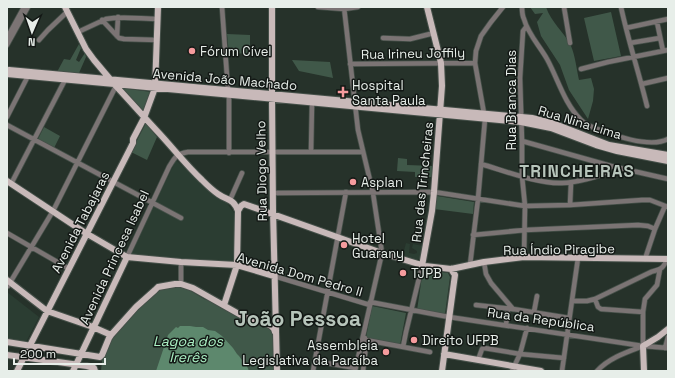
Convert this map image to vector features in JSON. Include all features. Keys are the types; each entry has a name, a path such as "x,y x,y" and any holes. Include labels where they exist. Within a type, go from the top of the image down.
{"main road":[{"path":"156,86 158,7"},
{"name":"Rua Diogo Velho","path":"272,7 272,153 277,371"},
{"name":"Rua das Trincheiras","path":"422,266 432,211 440,112 441,63 428,7"},
{"path":"66,9 90,55 144,118 207,185 222,196 233,201 238,211 237,265 224,305"},
{"name":"Avenida João Machado","path":"7,70 114,83"},
{"name":"Avenida João Machado","path":"7,74 355,104"},
{"name":"Avenida Tabajaras","path":"45,312 133,143 133,139 144,118 156,86"},
{"name":"Avenida João Machado","path":"272,96 312,103 396,106 440,112"},
{"name":"Rua Nina Lima","path":"440,112 521,120 551,128 596,145 617,151 668,161"},
{"name":"Rua Nina Lima","path":"521,120 532,118 555,124 609,145 668,155"},
{"name":"Avenida Dom Pedro II","path":"9,183 85,233 127,257 237,265 274,276"},
{"name":"Rua Índio Piragibe","path":"238,211 244,204 422,266 452,269 484,262 524,257 667,259"},
{"name":"Avenida Tabajaras","path":"45,312 66,267 85,233"},
{"name":"Avenida Princesa Isabel","path":"73,371 127,257"},
{"path":"442,371 455,276 452,269"},
{"path":"8,283 45,312 110,336"},
{"path":"7,342 98,357 102,355 110,336 136,306 158,288 181,284 193,288 246,318 266,323 274,329 276,335"},
{"path":"13,371 22,357 45,312"},
{"path":"644,371 643,346 668,329"},
{"path":"444,354 478,360 513,369 541,371"},
{"path":"7,355 76,364 94,368 95,371"},
{"path":"17,371 22,357"}],"street":[{"path":"7,38 24,7"},
{"path":"7,45 28,7"},
{"path":"222,7 228,93 229,153"},
{"path":"318,7 358,7"},
{"path":"470,265 478,199 485,116 475,63 481,36 502,9 496,7"},
{"path":"522,7 526,27 547,58 566,100 581,120 591,127 625,138 655,142 668,139"},
{"path":"564,7 570,43"},
{"path":"621,7 647,106"},
{"path":"315,361 355,369 382,253 373,193 358,130 344,8"},
{"path":"39,40 66,9"},
{"path":"78,32 102,20 118,17 158,19"},
{"path":"116,36 118,17"},
{"path":"626,28 668,19"},
{"path":"102,20 119,38 157,40"},
{"path":"581,69 666,50 660,38 657,22"},
{"name":"Rua Branca Dias","path":"524,257 525,206 522,176 520,78 522,31 526,27"},
{"path":"383,38 410,39 434,33"},
{"path":"630,43 660,38"},
{"name":"Rua Irineu Joffily","path":"350,64 475,63"},
{"path":"7,117 28,76"},
{"path":"642,84 668,78"},
{"path":"9,183 35,140 65,80"},
{"path":"8,283 53,211 114,83"},
{"path":"311,152 312,103"},
{"path":"7,125 182,218"},
{"path":"522,141 611,166 668,179"},
{"path":"178,155 188,152 364,152"},
{"name":"Avenida Princesa Isabel","path":"127,257 169,167 178,155"},
{"path":"481,164 522,176 556,183 571,183 595,177 608,171 611,166"},
{"path":"230,200 242,173"},
{"path":"570,205 571,183"},
{"path":"313,371 346,192"},
{"path":"273,193 434,192 525,206 650,200 667,206 654,229 645,259"},
{"path":"473,235 525,230 638,225 648,226 654,229"},
{"path":"7,233 66,267"},
{"path":"562,371 578,258"},
{"path":"597,371 620,355 643,346 643,312 646,297 657,285 660,270 667,259"},
{"path":"181,284 182,262"},
{"path":"484,262 486,274 491,283 510,308"},
{"path":"403,347 422,266"},
{"path":"572,301 587,301 595,299 651,272 660,270"},
{"name":"Avenida Dom Pedro II","path":"274,276 370,303 411,310"},
{"path":"534,312 537,296"},
{"path":"595,299 598,307 601,309 643,312"},
{"path":"476,305 510,308 570,318"},
{"path":"506,325 510,308"},
{"name":"Rua da República","path":"411,310 643,346 666,348"},
{"path":"513,369 520,354 528,328"},
{"path":"363,371 366,346 364,333"},
{"path":"666,348 668,337"},
{"path":"366,340 430,352"},
{"path":"478,360 482,349 484,348 520,354 564,358"}],"shaded area":[{"path":"530,7 546,7 571,46 579,80 591,78 594,89 593,101 588,119 569,90 560,65 541,36 537,22 543,13 535,14"},
{"path":"611,12 621,56 594,61 584,18"},
{"path":"227,34 250,35 250,53 229,54"},
{"path":"79,44 81,48 76,60 79,62 85,53 86,57 79,73 57,72 64,59 70,60"},
{"path":"292,60 330,62 333,78 299,71"},
{"path":"121,88 152,92 143,113"},
{"path":"146,123 157,137 147,160 131,152"},
{"path":"44,127 60,136 54,148 38,139"},
{"path":"398,158 407,159 407,165 434,166 432,177 415,177 415,172 397,171"},
{"path":"176,160 212,193 226,202 235,214 234,264 130,255"},
{"path":"437,196 474,202 473,214 434,209"},
{"path":"406,243 410,244 409,253 414,254 417,253 417,251 412,248 413,244 423,246 420,259 417,259 416,262 402,258"},
{"path":"423,270 448,273 450,277 445,314 417,310"},
{"path":"183,286 204,299 218,304 241,318 264,324 271,329 274,334 274,371 101,371 102,361 111,336 159,288"},
{"path":"7,292 39,317 26,342 7,340"},
{"path":"372,306 406,313 400,345 366,338"}],"water":[{"name":"Lagoa dos Irerês","path":"180,326 203,327 208,330 215,331 233,348 246,364 249,371 156,371 168,335 176,327 178,328"}],"place":[{"name":"Fórum Cível","path":"192,51"},
{"name":"Hospital Santa Paula","path":"343,92"},
{"name":"Asplan","path":"353,182"},
{"name":"Hotel Guarany","path":"344,245"},
{"name":"TJPB","path":"403,273"},
{"name":"Direito UFPB","path":"414,340"},
{"name":"Assembleia Legislativa da Paraíba","path":"386,352"}],"district":[{"name":"TRINCHEIRAS","path":"577,171"},
{"name":"João Pessoa","path":"298,319"}]}
